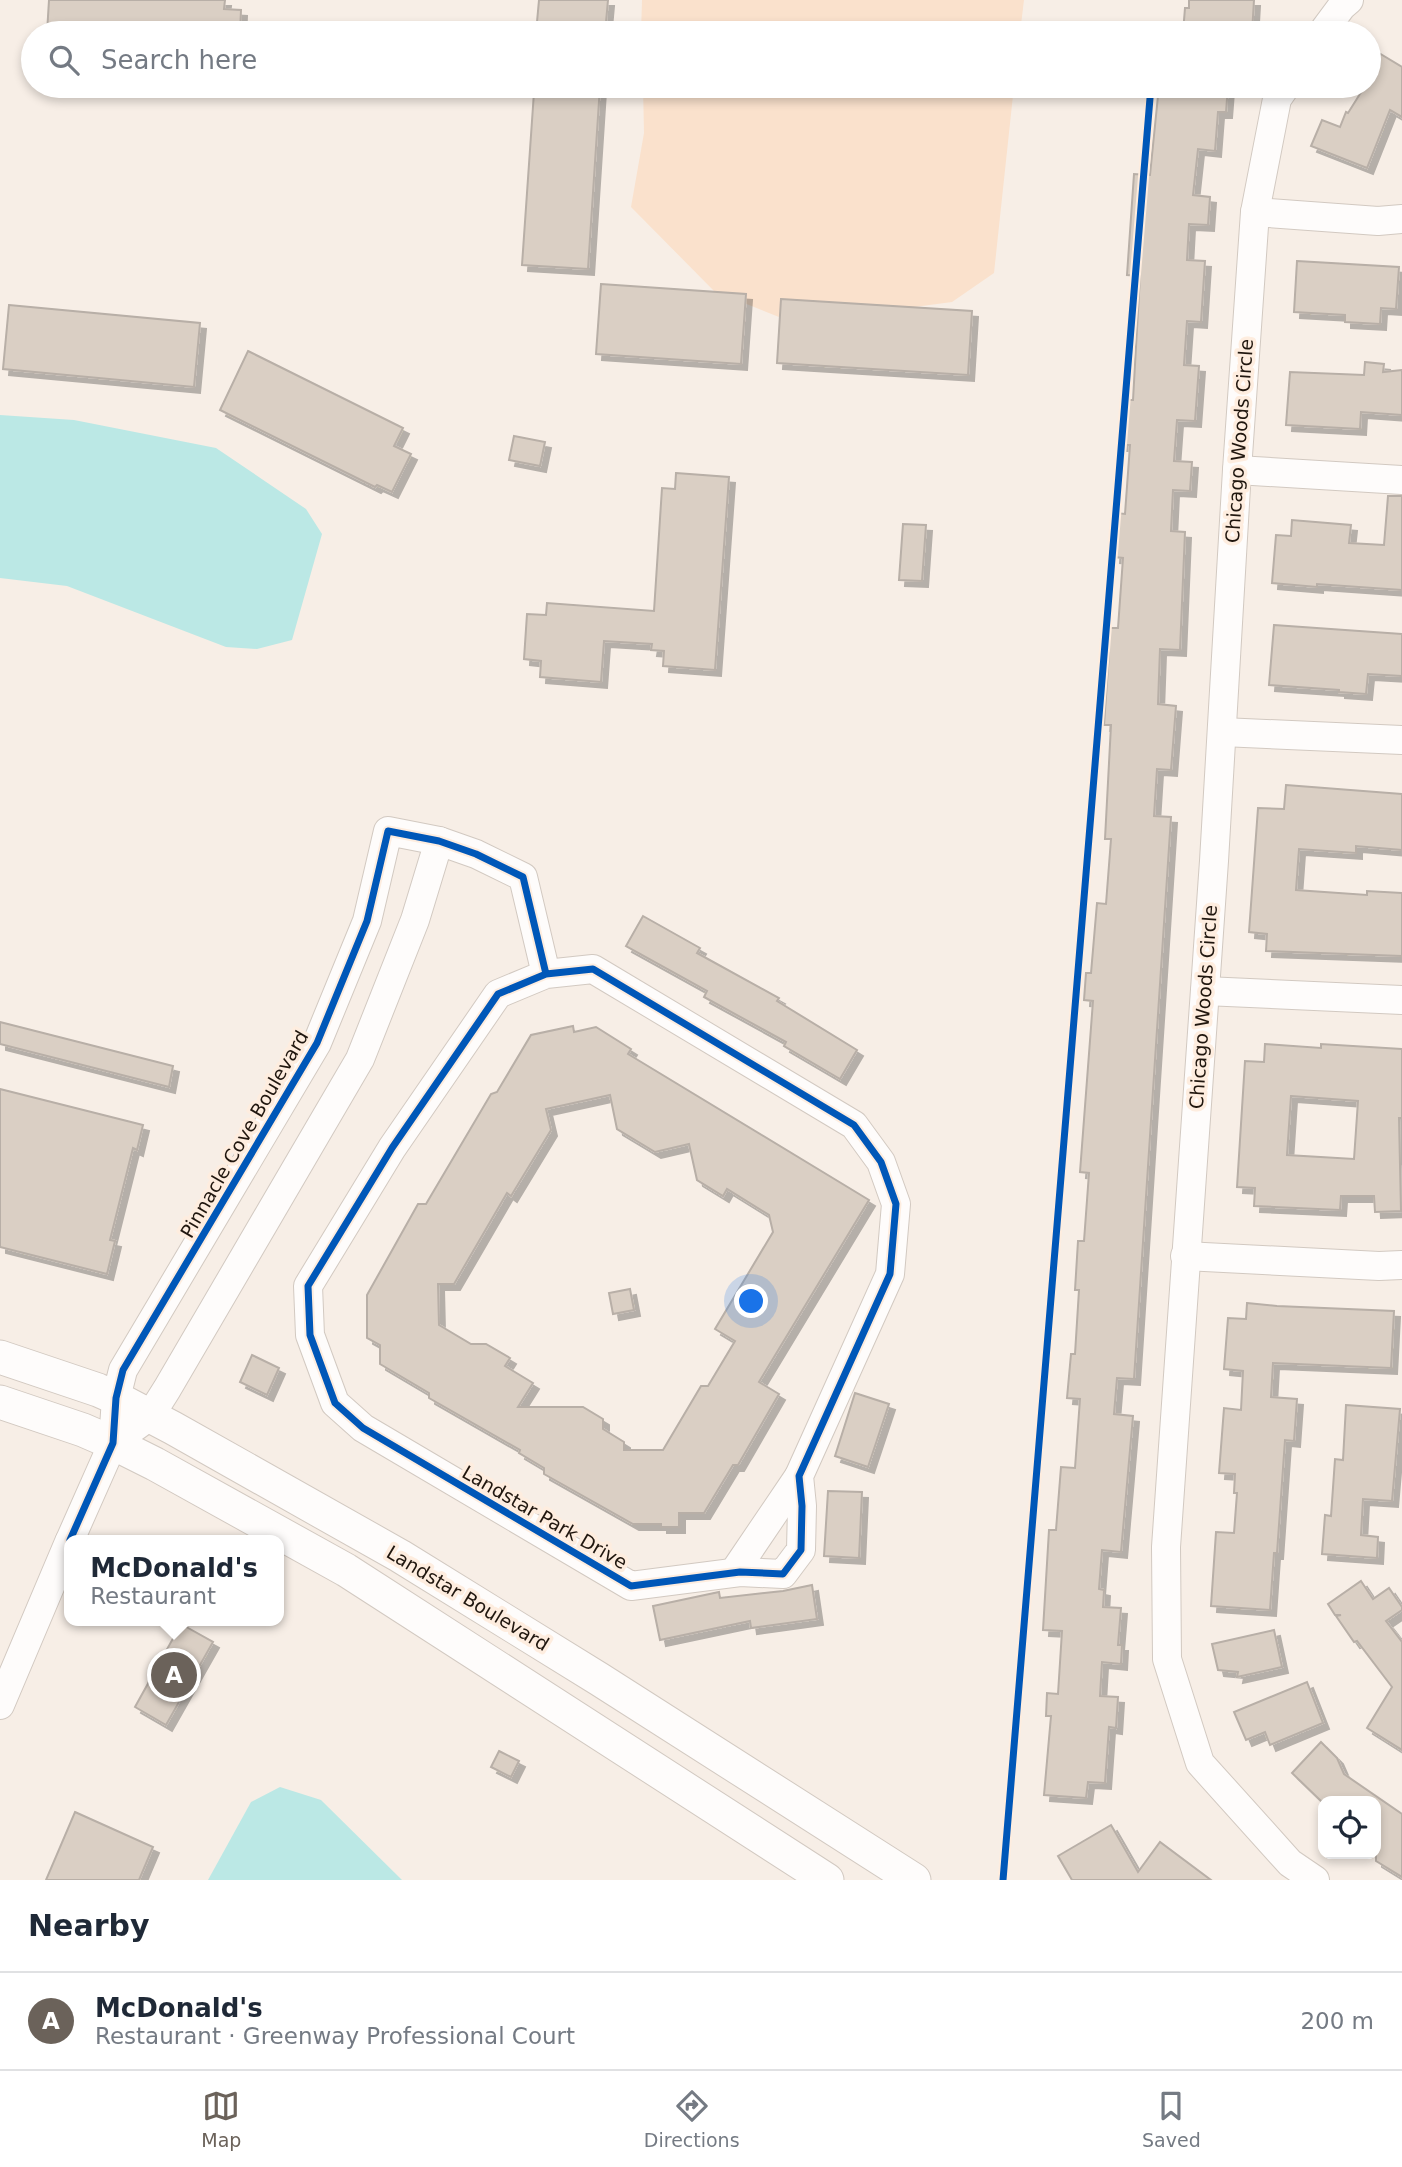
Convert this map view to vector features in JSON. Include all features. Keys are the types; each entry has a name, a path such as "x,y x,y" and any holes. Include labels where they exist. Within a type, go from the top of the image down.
{"street":[{"path":"1331,21 1349,0"},
{"name":"Chicago Woods Circle","path":"1277,98 1255,212 1166,1547 1167,1659 1200,1763 1290,1863 1315,1880"},
{"path":"1255,212 1378,220 1402,219"},
{"path":"1237,470 1402,480"},
{"path":"1222,732 1402,740"},
{"name":"Pinnacle Cove Boulevard","path":"113,1443 116,1398 123,1370 317,1043 367,921 388,831 439,841"},
{"path":"72,1535 113,1443 150,1416 360,1059 415,920 439,841 523,877 546,974"},
{"name":"Landstar Park Drive","path":"734,1572 799,1476 890,1274 896,1204 881,1162 854,1125 593,969 546,974 498,994 392,1148 308,1286 310,1335 335,1403 363,1429 631,1586 734,1572 783,1574 801,1550 802,1506 799,1476"},
{"path":"1205,991 1402,1000"},
{"path":"317,1043 360,1059"},
{"path":"216,1213 256,1238"},
{"path":"1185,1256 1402,1265"},
{"name":"Landstar Boulevard","path":"0,1357 116,1398 400,1556 611,1686 914,1880"},
{"name":"Landstar Boulevard","path":"0,1402 113,1443 283,1535"},
{"name":"Landstar Boulevard","path":"284,1536 346,1570 827,1880"},
{"path":"0,1705 64,1553"}],"shaded area":[{"path":"642,0 1024,0 1021,21 641,21"},
{"path":"643,98 1013,98 994,273 952,302 794,323 714,291 631,207 644,133"}],"water":[{"path":"0,415 74,420 216,448 306,509 322,534 292,640 257,649 226,647 67,586 0,578"},
{"path":"280,1787 321,1800 402,1880 208,1880 251,1802"}],"building":[{"path":"49,0 225,0 224,9 241,10 241,21 48,21"},
{"path":"539,0 608,0 606,21 537,21"},
{"path":"1189,0 1254,0 1253,21 1184,21 1185,8 1189,8"},
{"path":"1381,54 1402,67 1402,117 1390,110 1367,168 1311,146 1322,120 1340,127 1346,112 1348,113 1357,98 1381,98"},
{"path":"534,98 599,98 588,269 522,265"},
{"path":"1158,98 1227,98 1226,112 1218,112 1215,151 1198,149 1193,195 1210,197 1208,225 1189,224 1187,260 1205,261 1201,322 1187,321 1184,365 1199,366 1195,421 1177,420 1174,461 1192,462 1190,491 1173,490 1171,531 1185,532 1180,650 1160,649 1158,704 1176,706 1171,770 1157,769 1154,816 1171,817 1134,1379 1117,1378 1114,1414 1133,1416 1121,1552 1102,1550 1099,1589 1104,1590 1103,1607 1121,1608 1118,1645 1122,1645 1121,1664 1102,1662 1100,1696 1118,1697 1116,1728 1109,1727 1105,1783 1088,1782 1086,1798 1044,1795 1051,1716 1046,1716 1047,1693 1058,1694 1062,1631 1043,1630 1049,1530 1056,1530 1061,1467 1075,1468 1080,1399 1067,1398 1071,1354 1075,1354 1079,1290 1075,1290 1078,1241 1084,1241 1089,1173 1080,1172 1093,1001 1084,1000 1086,973 1091,973 1097,903 1106,904 1111,839 1105,839 1111,725 1104,725 1109,653 1106,653 1107,628 1118,628 1123,558 1114,557 1117,513 1125,514 1130,445 1121,445 1124,400 1133,400 1140,276 1127,275 1134,174 1150,175"},
{"path":"1297,261 1399,267 1396,309 1381,308 1380,324 1345,322 1345,315 1294,312"},
{"path":"601,284 746,294 741,364 596,354"},
{"path":"781,299 972,311 968,375 777,363"},
{"path":"9,305 200,323 194,387 3,369"},
{"path":"248,351 403,428 394,446 411,454 392,492 377,485 375,487 220,410"},
{"path":"1365,362 1384,364 1383,372 1402,370 1402,415 1361,412 1360,429 1286,425 1290,372 1364,375"},
{"path":"514,436 545,442 540,466 509,460"},
{"path":"676,473 729,477 715,670 663,666 664,651 651,650 652,644 604,641 601,682 540,677 541,661 524,659 527,614 546,615 547,603 654,611 662,488 675,489"},
{"path":"1388,496 1402,496 1402,590 1272,583 1276,535 1291,536 1292,520 1351,525 1349,543 1384,545"},
{"path":"903,524 926,525 922,581 899,580"},
{"path":"1274,625 1402,634 1402,676 1368,674 1366,694 1269,685"},
{"path":"1286,785 1402,794 1402,850 1356,846 1356,853 1299,849 1296,890 1367,895 1367,891 1402,893 1402,956 1266,951 1267,934 1249,932 1258,808 1284,809"},
{"path":"643,916 700,948 697,953 779,998 777,1001 857,1050 840,1079 784,1046 786,1042 704,997 707,991 626,946"},
{"path":"0,1022 173,1066 169,1087 0,1044"},
{"path":"573,1026 574,1032 596,1027 631,1049 628,1054 869,1200 759,1382 779,1394 738,1465 733,1465 704,1513 679,1513 679,1527 633,1524 544,1474 544,1468 519,1453 520,1450 429,1398 429,1393 380,1364 380,1345 367,1338 367,1295 418,1204 426,1204 491,1094 497,1092 531,1035","holes":["610,1095 617,1129 655,1152 689,1144 697,1180 723,1196 727,1189 769,1215 773,1232 715,1329 735,1341 708,1386 701,1386 663,1450 624,1450 624,1442 603,1429 603,1419 583,1407 518,1407 533,1383 505,1366 510,1358 486,1344 471,1344 439,1325 438,1284 454,1284 507,1193 511,1196 551,1130 546,1109"]},
{"path":"1265,1044 1402,1049 1402,1118 1399,1118 1401,1211 1375,1212 1374,1196 1341,1196 1340,1210 1254,1206 1255,1188 1237,1187 1245,1061 1264,1062","holes":["1291,1096 1358,1101 1354,1159 1287,1155"]},
{"path":"0,1089 143,1125 137,1150 133,1148 110,1240 115,1241 107,1274 0,1247"},
{"path":"630,1289 634,1310 613,1314 609,1293"},
{"path":"1247,1303 1394,1311 1391,1368 1273,1363 1271,1397 1297,1399 1294,1441 1285,1440 1270,1610 1211,1606 1216,1532 1234,1533 1237,1493 1234,1493 1235,1474 1219,1473 1224,1408 1241,1410 1243,1371 1224,1369 1228,1318 1246,1319"},
{"path":"252,1355 279,1368 267,1395 240,1382"},
{"path":"855,1393 889,1404 868,1467 835,1456"},
{"path":"1346,1405 1400,1409 1392,1501 1363,1499 1361,1535 1378,1537 1377,1558 1322,1554 1325,1515 1331,1516 1335,1459 1343,1460"},
{"path":"828,1491 862,1492 859,1558 824,1556"},
{"path":"1361,1581 1373,1599 1389,1588 1402,1607 1402,1610 1386,1621 1402,1642 1402,1750 1367,1728 1392,1687 1336,1616 1341,1615 1335,1615 1328,1604"},
{"path":"812,1585 817,1619 751,1628 750,1621 660,1640 653,1606 719,1592 720,1598"},
{"path":"180,1626 213,1642 166,1725 135,1707"},
{"path":"1274,1630 1282,1667 1237,1677 1238,1672 1218,1670 1212,1644"},
{"path":"1307,1682 1323,1723 1270,1745 1265,1732 1246,1740 1234,1712"},
{"path":"1321,1742 1337,1758 1344,1774 1376,1796 1318,1796 1318,1798 1292,1773"},
{"path":"499,1751 519,1761 511,1777 491,1767"},
{"path":"1381,1800 1402,1814 1402,1877 1376,1861 1381,1859"},
{"path":"75,1812 153,1847 139,1880 46,1880"},
{"path":"1111,1825 1138,1872 1160,1842 1211,1880 1072,1880 1058,1856"}],"cycle path":[{"path":"1003,1880 1150,98"},
{"path":"72,1535 113,1443 116,1398 123,1370 317,1043 367,921 388,831 439,841 476,854 523,877 546,974"},
{"path":"593,969 854,1125 881,1162 896,1204 890,1274 799,1476 802,1506 801,1550 783,1574 740,1572 631,1586 363,1428 335,1403 310,1335 308,1286 392,1148 498,994 546,974 593,969"}],"place":[{"name":"McDonald's","path":"174,1675"}]}
